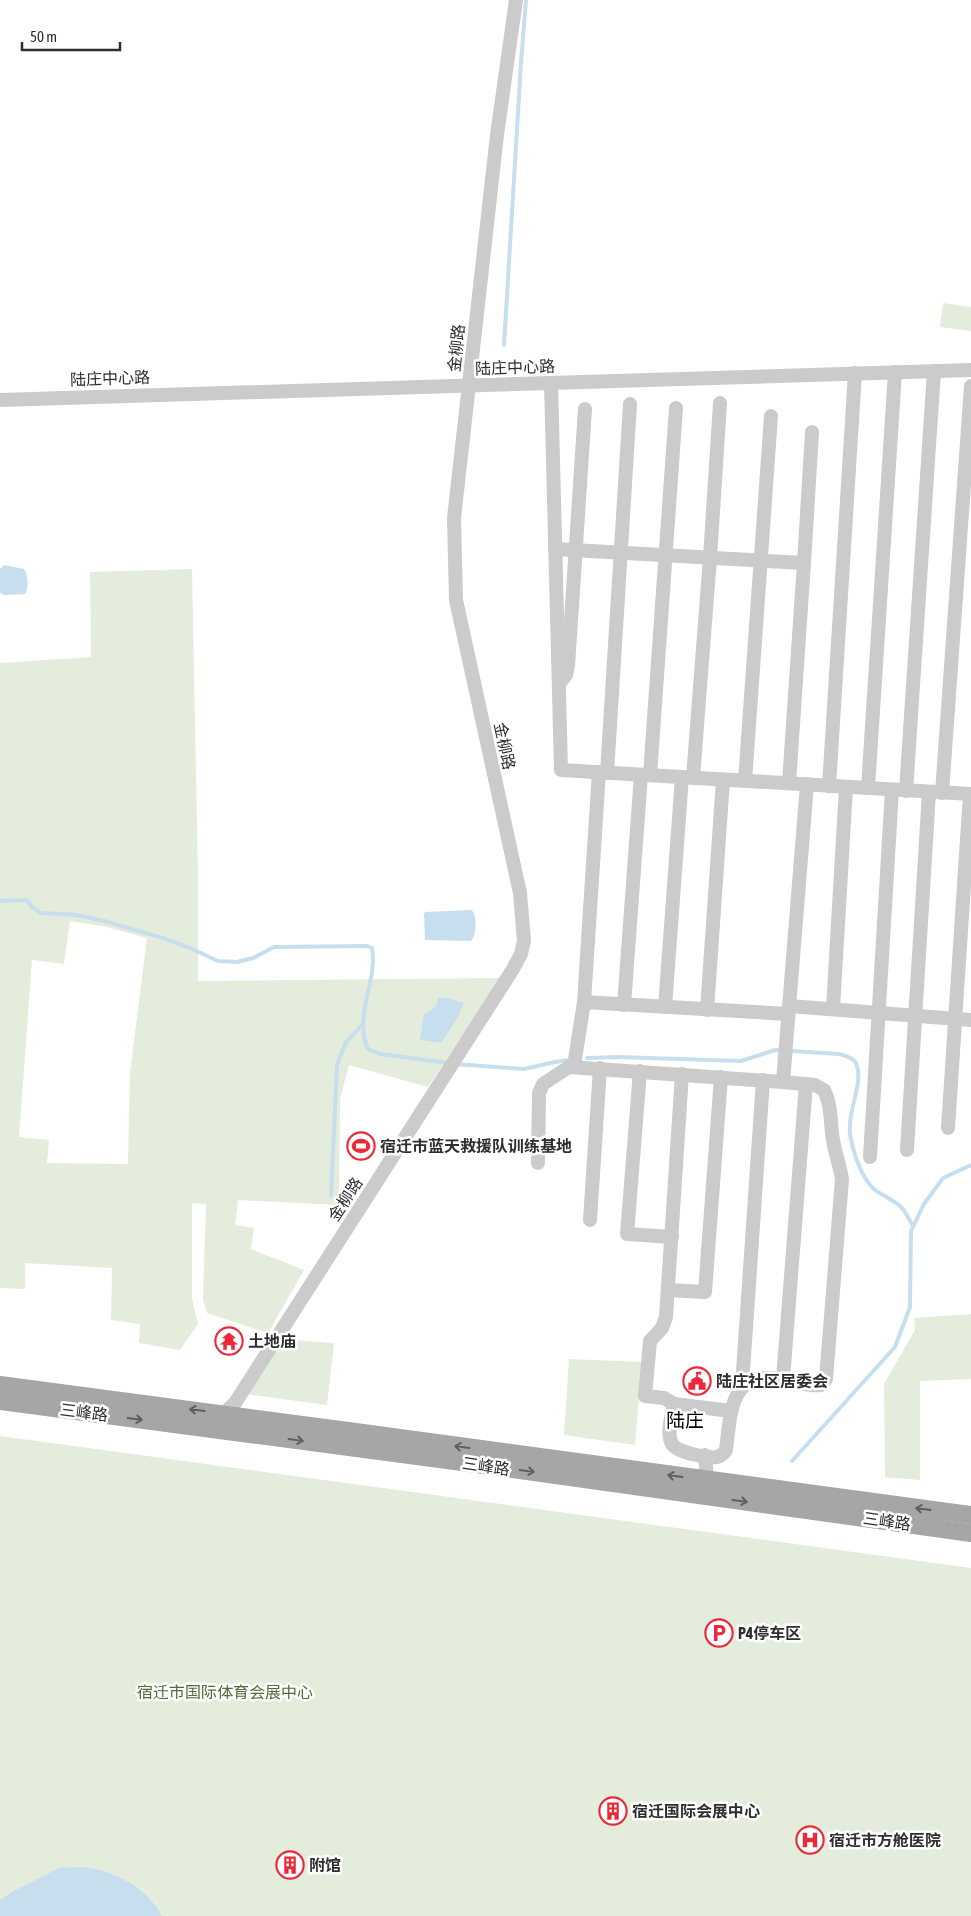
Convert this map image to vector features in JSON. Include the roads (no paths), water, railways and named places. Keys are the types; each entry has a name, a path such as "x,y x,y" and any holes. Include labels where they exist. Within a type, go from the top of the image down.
{"main road":[{"name":"三峰路","path":"0,1385 222,1414 708,1489 971,1533"},
{"name":"三峰路","path":"0,1401 708,1489 971,1515"}],"street":[{"name":"金柳路","path":"222,1414 235,1403 513,969 521,954 524,941 520,893 456,600 454,518 497,135 516,0"},
{"name":"陆庄中心路","path":"0,400 971,370"},
{"path":"870,1157 880,1013 934,371"},
{"path":"868,788 895,372"},
{"path":"830,786 855,373"},
{"path":"551,383 561,770 971,794 948,1128"},
{"path":"906,1150 915,1016 971,386"},
{"path":"665,1007 710,558 720,403"},
{"path":"574,1066 584,1002 621,553 630,404"},
{"path":"624,1005 666,555 676,408"},
{"path":"558,684 566,675 568,666 585,409"},
{"path":"745,781 771,416"},
{"path":"789,784 812,432"},
{"path":"555,549 804,563"},
{"path":"707,1010 723,780"},
{"path":"783,1082 807,784"},
{"path":"833,1009 846,787"},
{"path":"584,1002 707,1010 833,1009 971,1020"},
{"path":"538,1163 539,1093 542,1084 560,1071 574,1066 806,1084 815,1085 824,1090 831,1110 833,1142 842,1179 826,1379 821,1384 811,1386 783,1379 752,1380 742,1386"},
{"path":"590,1220 600,1068"},
{"path":"640,1071 627,1234 672,1237"},
{"path":"682,1074 665,1323 650,1341 645,1396 664,1398 674,1404 731,1411"},
{"path":"668,1290 705,1292 721,1077"},
{"path":"674,1404 670,1436 672,1443 683,1452 717,1457 723,1454 726,1450 731,1411 742,1386 763,1080"},
{"path":"783,1379 806,1084"},
{"path":"705,1456 708,1489"}],"water":[{"path":"4,565 24,569 28,581 25,594 4,595 0,593 0,569"},
{"path":"472,910 476,926 471,941 425,940 425,912"},
{"path":"437,998 447,998 464,1003 458,1017 441,1043 420,1040 424,1014 436,1006"},
{"path":"81,1867 105,1872 128,1881 147,1896 162,1916 0,1916 0,1900 12,1892 59,1868"}],"waterway":[{"path":"504,345 526,0"},
{"path":"0,901 27,900 40,913 77,915 104,921 163,938 218,961 237,962 253,958 274,947 367,946 372,948 373,961 363,1024 364,1037 368,1049 380,1054 448,1063"},
{"path":"331,1196 337,1065 346,1042 363,1024"},
{"path":"587,1058 618,1057 741,1061 775,1050 839,1054 850,1058 856,1063 858,1074 850,1125 851,1141 858,1164 870,1185 901,1207 913,1226"},
{"path":"455,1064 524,1069 569,1060"},
{"path":"792,1461 895,1347 910,1307 911,1231 924,1204 943,1178 971,1165"}],"place":[{"name":"宿迁市蓝天救援队训练基地","path":"361,1146"},
{"name":"土地庙","path":"229,1341"},
{"name":"陆庄社区居委会","path":"697,1381"},
{"name":"P4停车区","path":"719,1633"},
{"name":"宿迁国际会展中心","path":"613,1811"},
{"name":"宿迁市方舱医院","path":"810,1840"},
{"name":"附馆","path":"290,1865"}],"district":[{"name":"陆庄","path":"685,1420"}],"park label":[{"name":"宿迁市国际体育会展中心","path":"225,1692"}]}
